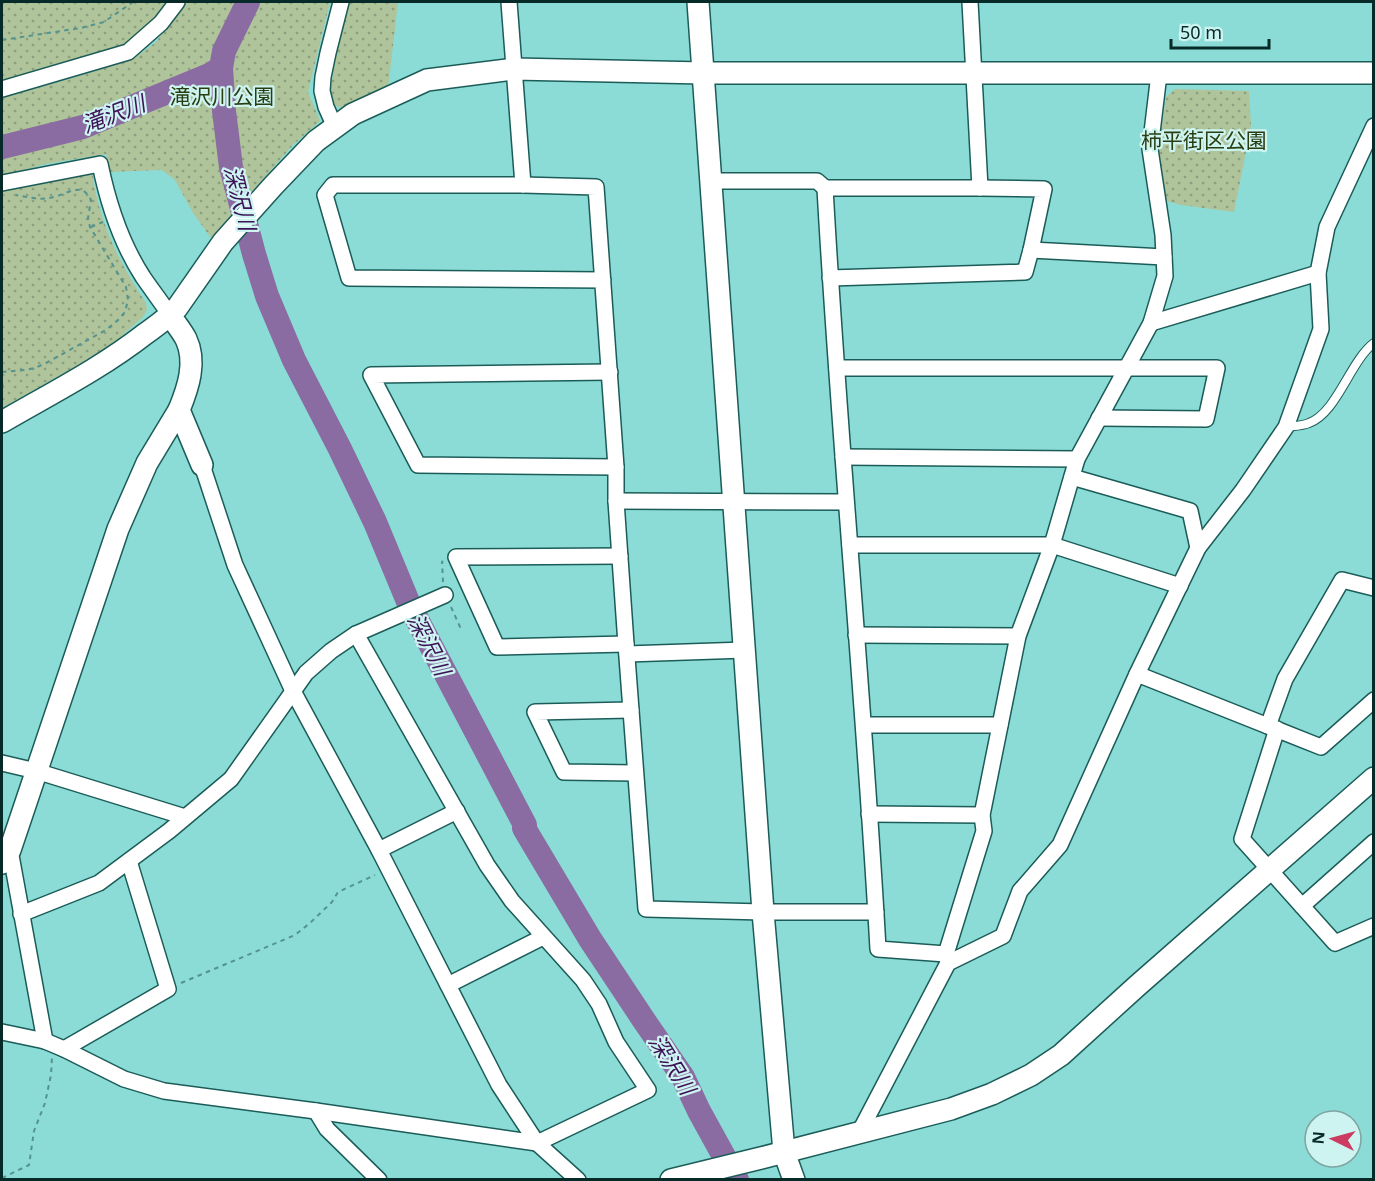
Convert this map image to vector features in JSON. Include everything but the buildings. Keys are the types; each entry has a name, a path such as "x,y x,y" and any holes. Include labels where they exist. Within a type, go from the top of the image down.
{"street":[{"path":"2,89 128,52 160,23 177,2"},
{"path":"335,127 322,91 328,52 341,2"},
{"path":"509,2 523,185"},
{"path":"698,2 763,912 784,1152 794,1179"},
{"path":"970,2 980,188"},
{"path":"2,428 2,422 97,369 170,315 216,251 316,141 353,114 427,80 514,69 704,73 1374,73"},
{"path":"859,1133 947,959 984,831 982,815 1018,636 1052,545 1077,459 1151,323 1165,276 1163,235 1150,149 1159,74"},
{"path":"825,188 845,502 864,725 878,949 947,959 1004,936 1020,891 1060,845 1137,674 1198,548 1243,490 1286,427 1321,329 1318,273 1327,227 1374,126"},
{"path":"6,189 100,164 115,220 132,258 186,339 191,354 191,372 187,392 179,410 147,463 118,529 6,856 54,1045"},
{"path":"710,182 817,181 825,188 1044,189 1025,272 830,278"},
{"path":"603,280 349,278 325,195 333,185 596,187 610,372 626,649 646,909 876,912"},
{"path":"1031,250 1164,257"},
{"path":"1151,323 1318,273"},
{"path":"837,368 1217,368 1206,419 1100,418"},
{"path":"610,372 371,375 418,465 616,467"},
{"path":"179,410 202,465 235,565 293,691 379,850 499,1085 537,1143 578,1179"},
{"path":"843,458 1077,459"},
{"path":"1072,477 1190,511 1198,548"},
{"path":"616,501 845,502"},
{"path":"850,545 1052,545 1180,586"},
{"path":"620,556 456,557 497,647 745,650"},
{"path":"1374,588 1342,580 1285,679 1242,839 1335,943 1374,926"},
{"path":"21,914 99,883 231,779 306,673 331,651 356,634 445,595"},
{"path":"2,1032 54,1045 124,1079 164,1091 537,1143 648,1090 616,1041 589,988 512,901 487,865 356,634"},
{"path":"856,634 1018,636"},
{"path":"1137,674 1321,747 1374,700"},
{"path":"631,710 535,712 564,772 636,773"},
{"path":"864,725 1000,726"},
{"path":"2,763 36,771 185,817"},
{"path":"671,1179 951,1109 992,1094 1031,1075 1061,1055 1374,778"},
{"path":"379,850 457,811"},
{"path":"869,814 982,815"},
{"path":"1302,906 1374,842"},
{"path":"54,1045 168,989 129,861"},
{"path":"448,985 543,937"},
{"path":"316,1111 327,1129 379,1179"}],"lane":[{"path":"1286,427 1310,423 1324,413 1369,346 1374,343"}],"path":[{"path":"2,40 81,28 104,22 133,2"},
{"path":"2,372 36,368 106,330 125,312 128,300 126,287 90,227 88,218 91,200 88,194 81,190 38,199 6,189"},
{"path":"90,227 109,222"},
{"path":"2,382 2,389"},
{"path":"168,989 295,935 310,923 338,892 388,868"},
{"path":"2,1178 29,1164 34,1131 45,1103 51,1075 54,1045"}],"green space":[{"path":"2,2 170,2 159,19 128,44 2,83"},
{"name":"滝沢川公園","path":"184,2 330,2 308,92 320,121 293,145 211,238 193,213 175,180 162,170 109,172 106,154 46,164 2,176 2,98 136,57 156,42"},
{"path":"349,2 398,2 388,89 348,109 335,106 329,98"},
{"name":"柿平街区公園","path":"1175,89 1249,91 1251,126 1234,212 1181,205 1163,200 1158,153 1166,97"},
{"path":"92,171 99,206 111,240 146,303 147,310 143,317 116,341 2,408 2,188"}],"waterway":[{"name":"深沢川","path":"248,2 224,51 221,68 231,167 267,296 294,360 375,522 409,604 525,825 524,828 590,939 683,1077 737,1180"},
{"name":"滝沢川","path":"2,147 83,127 221,68"}]}
